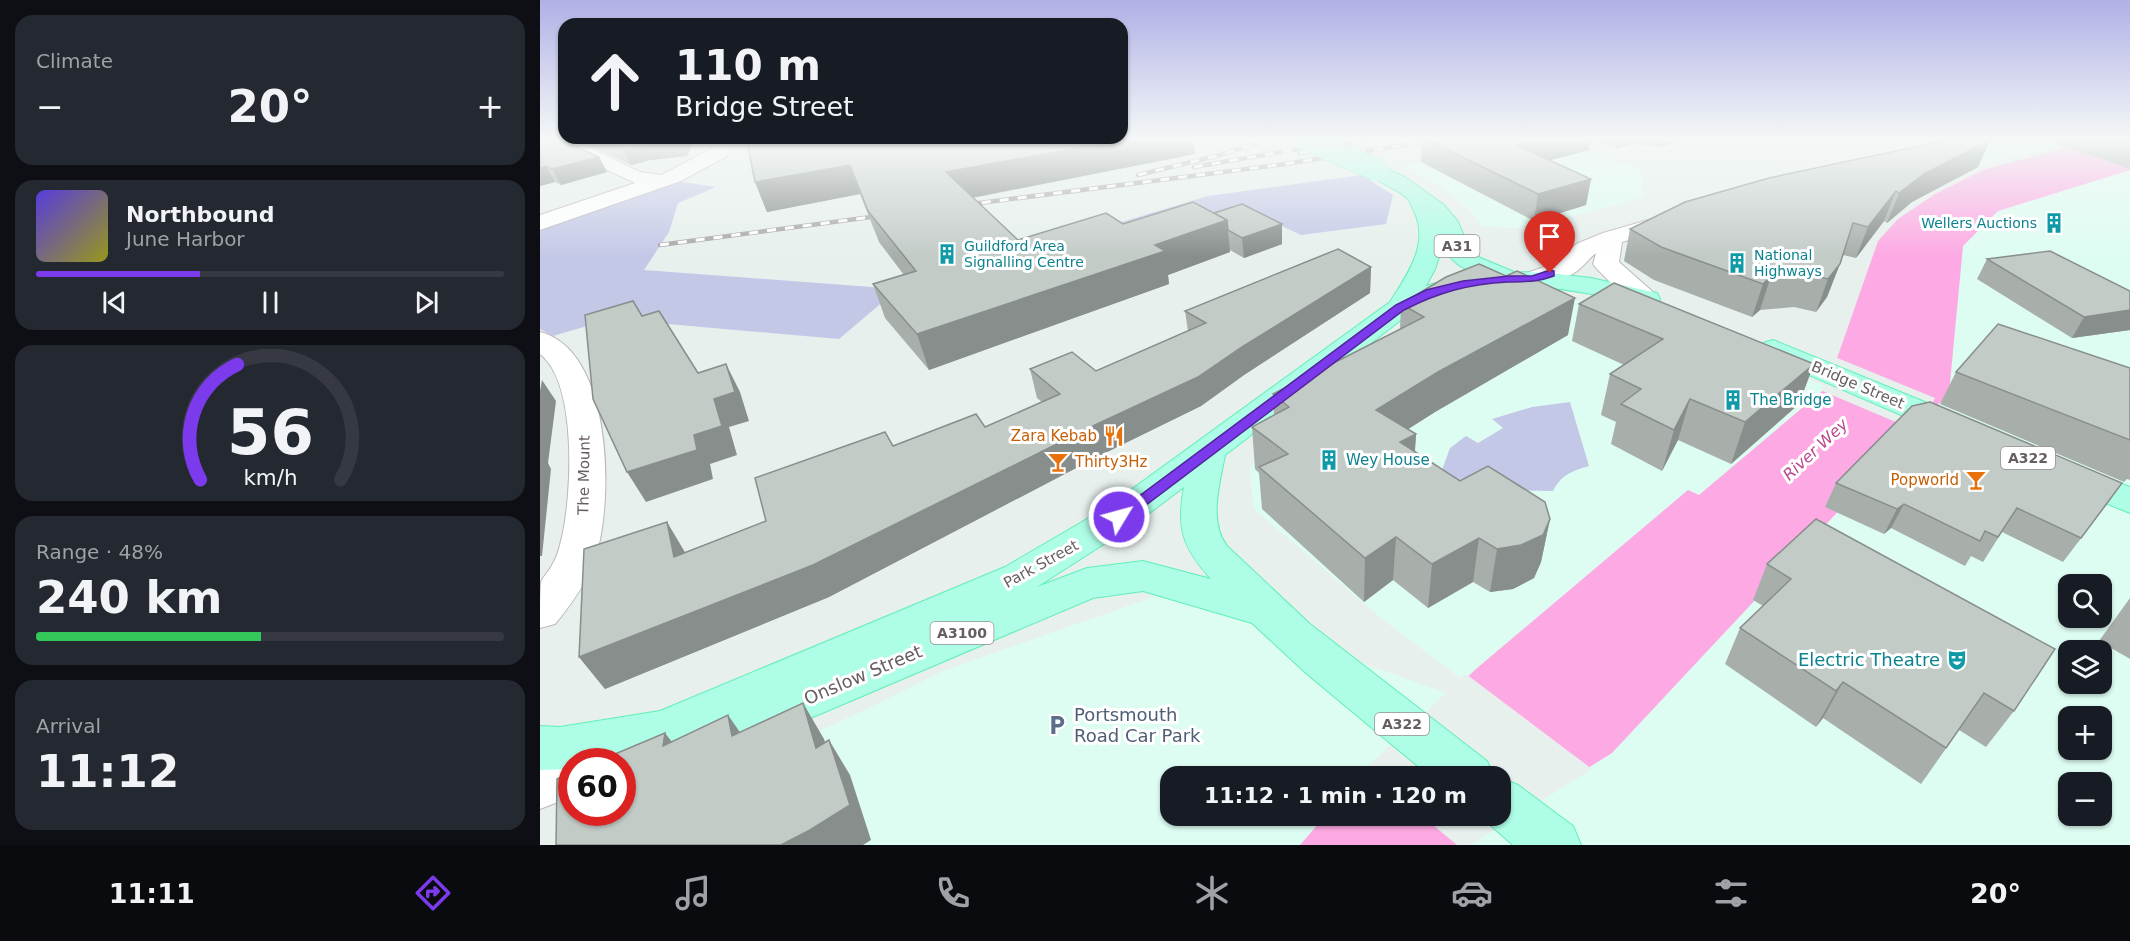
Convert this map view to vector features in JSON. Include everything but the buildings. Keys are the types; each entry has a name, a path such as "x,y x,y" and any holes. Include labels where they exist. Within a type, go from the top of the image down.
{"main road":[{"name":"A31","path":"1392,178 1436,210 1446,222 1459,253 1467,261 1479,269 1521,279"},
{"name":"A31","path":"1400,307 1425,265 1433,241 1428,215 1418,198"},
{"path":"1521,279 1596,288 1644,298 1674,309"},
{"name":"Park Street","path":"546,761 663,732 1019,578 1119,517 1400,307 1430,292 1463,284 1521,279"},
{"name":"Bridge Street","path":"1753,340 1980,438"},
{"name":"Onslow Street","path":"1209,450 1200,501 1200,534 1216,559 1264,610 1455,766"},
{"name":"A322","path":"2044,465 2130,501"},
{"name":"Onslow Street","path":"663,732 801,702 1087,583 1143,576 1264,610"},
{"path":"1511,811 1554,845"}],"street":[{"path":"644,178 661,181"},
{"path":"540,223 667,178"},
{"path":"1521,279 1568,267 1585,249 1611,238 1696,213"},
{"path":"1611,238 1606,264 1644,298"},
{"name":"The Mount","path":"540,341 555,350 566,363 575,385 586,433 584,513 581,536 575,558 564,579 540,612"}],"shaded area":[{"path":"1337,178 1367,178 1393,195 1386,224 1301,235 1250,211 1098,229 1208,196"},
{"path":"1425,178 1641,178 1644,197 1527,229 1482,226 1471,211 1438,185"},
{"path":"2103,178 2130,178 2130,845 575,845 616,826 636,826 636,817 945,670 1165,593 1612,752 1949,393 1963,246 1998,211"},
{"path":"676,181 716,187 678,203 669,232 644,270 898,289 839,339 611,319 553,336 540,329 540,230"},
{"path":"1559,297 1658,314 1827,387 1699,495 1688,490 1463,680 1381,618 1254,509 1250,468 1273,434"},
{"path":"1570,402 1589,466 1568,474 1553,491 1435,489 1450,448 1466,436 1478,443 1503,428 1492,419 1532,407"}],"water":[{"name":"River Wey","path":"1966,178 2103,178 1998,211 1963,246 1949,393 1612,753 1511,816 1511,766 1374,766 1476,669 1688,490 1699,495 1827,387 1878,241 1898,219 1935,194"},
{"path":"1316,826 1495,826 1465,845 1300,845"}],"pier":[{"path":"1835,357 1935,398 1917,431 1820,390 1825,385"},
{"path":"1466,674 1592,769 1511,820 1511,766 1368,766"},
{"path":"1434,826 1501,826 1471,845 1457,845"}],"railway":[{"path":"964,205 1172,178"},
{"path":"660,245 886,215"}],"place":[{"name":"Wellers Auctions","path":"2054,223"},
{"name":"Guildford Area Signalling Centre","path":"947,254"},
{"name":"National Highways","path":"1737,263"},
{"name":"The Bridge","path":"1733,400"},
{"name":"Zara Kebab","path":"1114,436"},
{"name":"Wey House","path":"1329,460"},
{"name":"Thirty3Hz","path":"1058,462"},
{"name":"Popworld","path":"1976,480"},
{"name":"Electric Theatre","path":"1957,660"},
{"name":"Portsmouth Road Car Park","path":"1057,725"}],"route":[{"path":"1119,517 1400,307 1430,292 1463,284 1509,279 1533,280 1550,273"}]}
